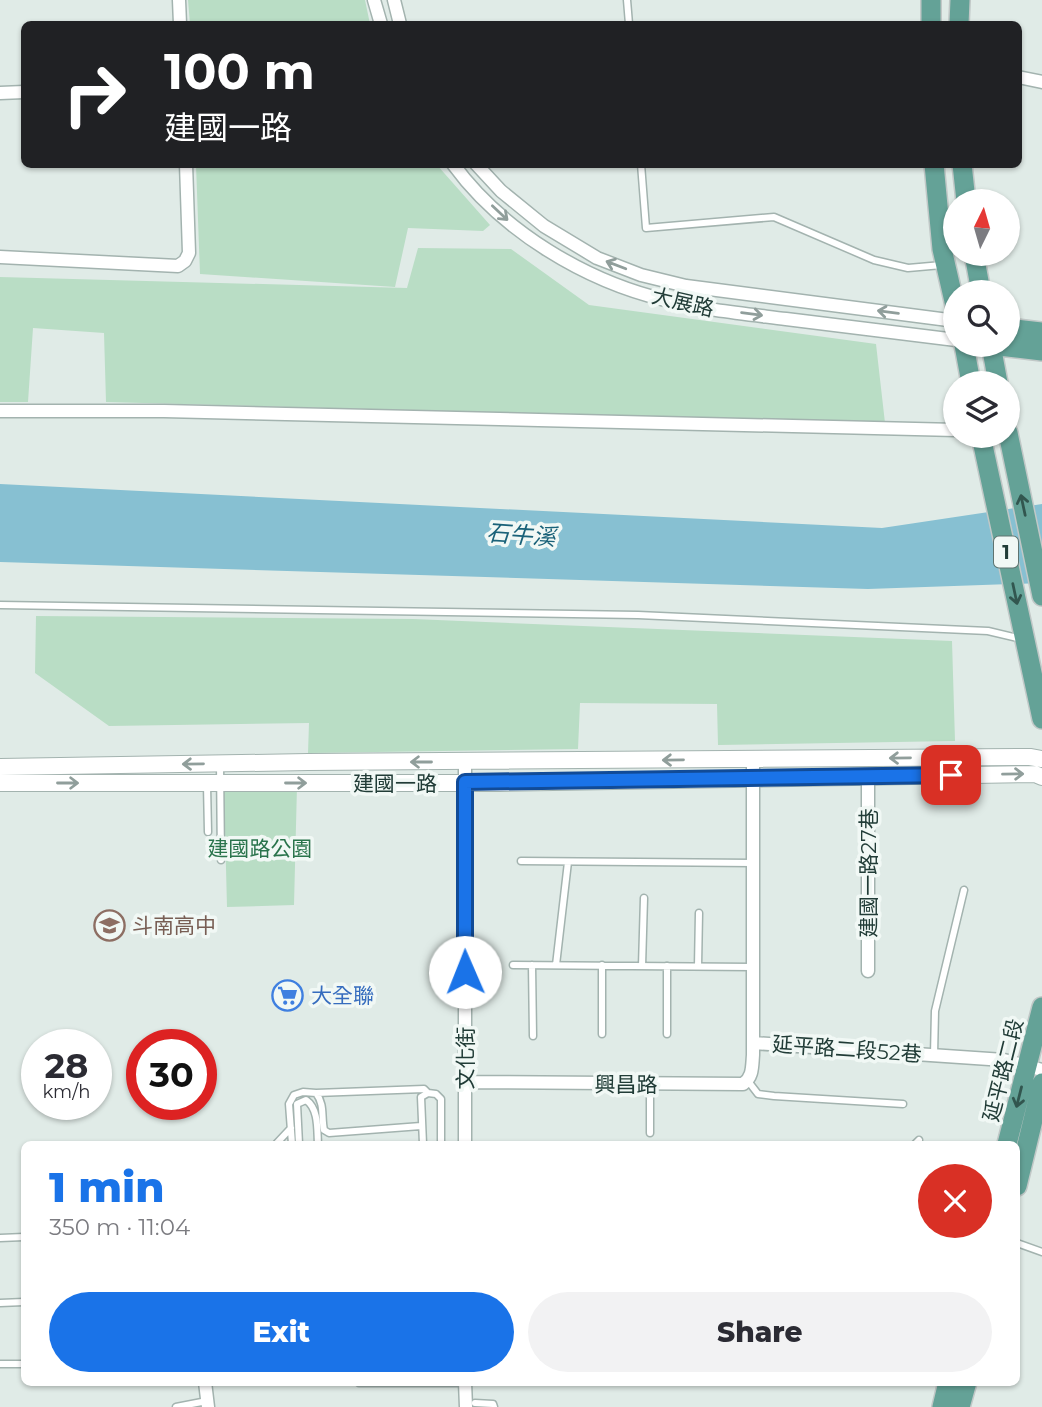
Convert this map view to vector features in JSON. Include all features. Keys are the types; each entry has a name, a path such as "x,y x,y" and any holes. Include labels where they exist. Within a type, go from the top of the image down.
{"main road":[{"path":"931,0 931,21"},
{"path":"959,21 960,0"},
{"path":"934,168 943,247"},
{"path":"963,168 965,189"},
{"path":"1020,329 1042,332"},
{"path":"1020,348 1042,351"},
{"name":"1","path":"984,448 1042,719"},
{"name":"1","path":"1011,448 1042,596"},
{"name":"延平路二段","path":"1008,1141 1034,1068 1042,1007"},
{"name":"延平路二段","path":"1020,1174 1042,1083"},
{"path":"942,1407 947,1386"},
{"path":"960,1407 966,1386"}],"street":[{"path":"179,0 180,21"},
{"path":"374,0 380,21"},
{"path":"394,0 399,21"},
{"path":"1022,77 1042,82"},
{"path":"0,93 21,92"},
{"path":"0,257 178,266 185,261 189,253 186,168"},
{"name":"大展路","path":"456,168 465,182 512,225 562,258 604,279 651,296 714,310 943,338"},
{"name":"大展路","path":"481,168 501,191 544,226 597,258 641,275 699,288 943,319"},
{"path":"0,411 164,411 943,430"},
{"name":"建國一路","path":"0,767 1042,759"},
{"name":"延平路二段52巷","path":"753,760 753,1043 1004,1060 1034,1068"},
{"name":"文化街","path":"465,762 465,1141"},
{"name":"建國一路","path":"0,783 465,782 1035,774 1042,777"},
{"name":"建國一路27巷","path":"868,776 868,971"},
{"path":"748,1081 751,1076 753,1043"},
{"name":"興昌路","path":"465,1082 743,1084 748,1081"},
{"path":"206,1386 208,1404"},
{"path":"466,1386 471,1405"}],"lane":[{"path":"627,0 629,21"},
{"path":"641,168 646,228 774,217 874,260 908,268 943,265"},
{"path":"0,606 638,615 988,631 1026,644"},
{"path":"208,832 214,783 220,764"},
{"path":"214,783 221,860"},
{"path":"521,861 753,863"},
{"path":"556,965 568,862"},
{"name":"延平路二段52巷","path":"934,1055 935,1011 964,890"},
{"path":"642,966 644,898"},
{"path":"698,966 699,914"},
{"path":"513,965 752,967"},
{"path":"532,965 533,1036"},
{"path":"602,965 602,1034"},
{"path":"667,966 667,1034"},
{"path":"748,1081 758,1094 904,1104"},
{"path":"650,1084 650,1133"},
{"path":"292,1141 289,1104 294,1095 303,1092 424,1089 441,1098 441,1141"},
{"path":"316,1093 322,1102 324,1130 329,1133 421,1126"},
{"path":"423,1141 421,1097 428,1093"},
{"path":"299,1141 297,1104 306,1100 315,1112 318,1141"},
{"path":"279,1141 291,1128"},
{"path":"0,1238 21,1237"},
{"path":"1020,1244 1042,1252"},
{"path":"0,1303 21,1302"},
{"path":"0,1364 21,1364"},
{"path":"176,1407 208,1404"},
{"path":"471,1405 493,1404 494,1407"}],"green space":[{"path":"188,0 365,0 369,21 190,21"},
{"path":"196,168 440,168 490,225 483,231 408,228 395,287 200,274"},
{"path":"418,248 511,249 589,305 876,344 885,423 106,402 104,333 33,328 28,402 0,402 0,277 407,288"},
{"path":"36,616 413,619 952,641 955,741 718,745 717,704 580,703 578,749 308,753 309,723 109,726 35,673"},
{"name":"建國路公園","path":"297,786 294,905 227,907 224,790"}],"water":[{"name":"石牛溪","path":"0,484 882,528 1042,504 1042,583 868,589 0,562"}],"place":[{"name":"斗南高中","path":"109,925"},
{"name":"大全聯","path":"288,995"}],"route":[{"path":"465,972 465,782 951,775"}]}
